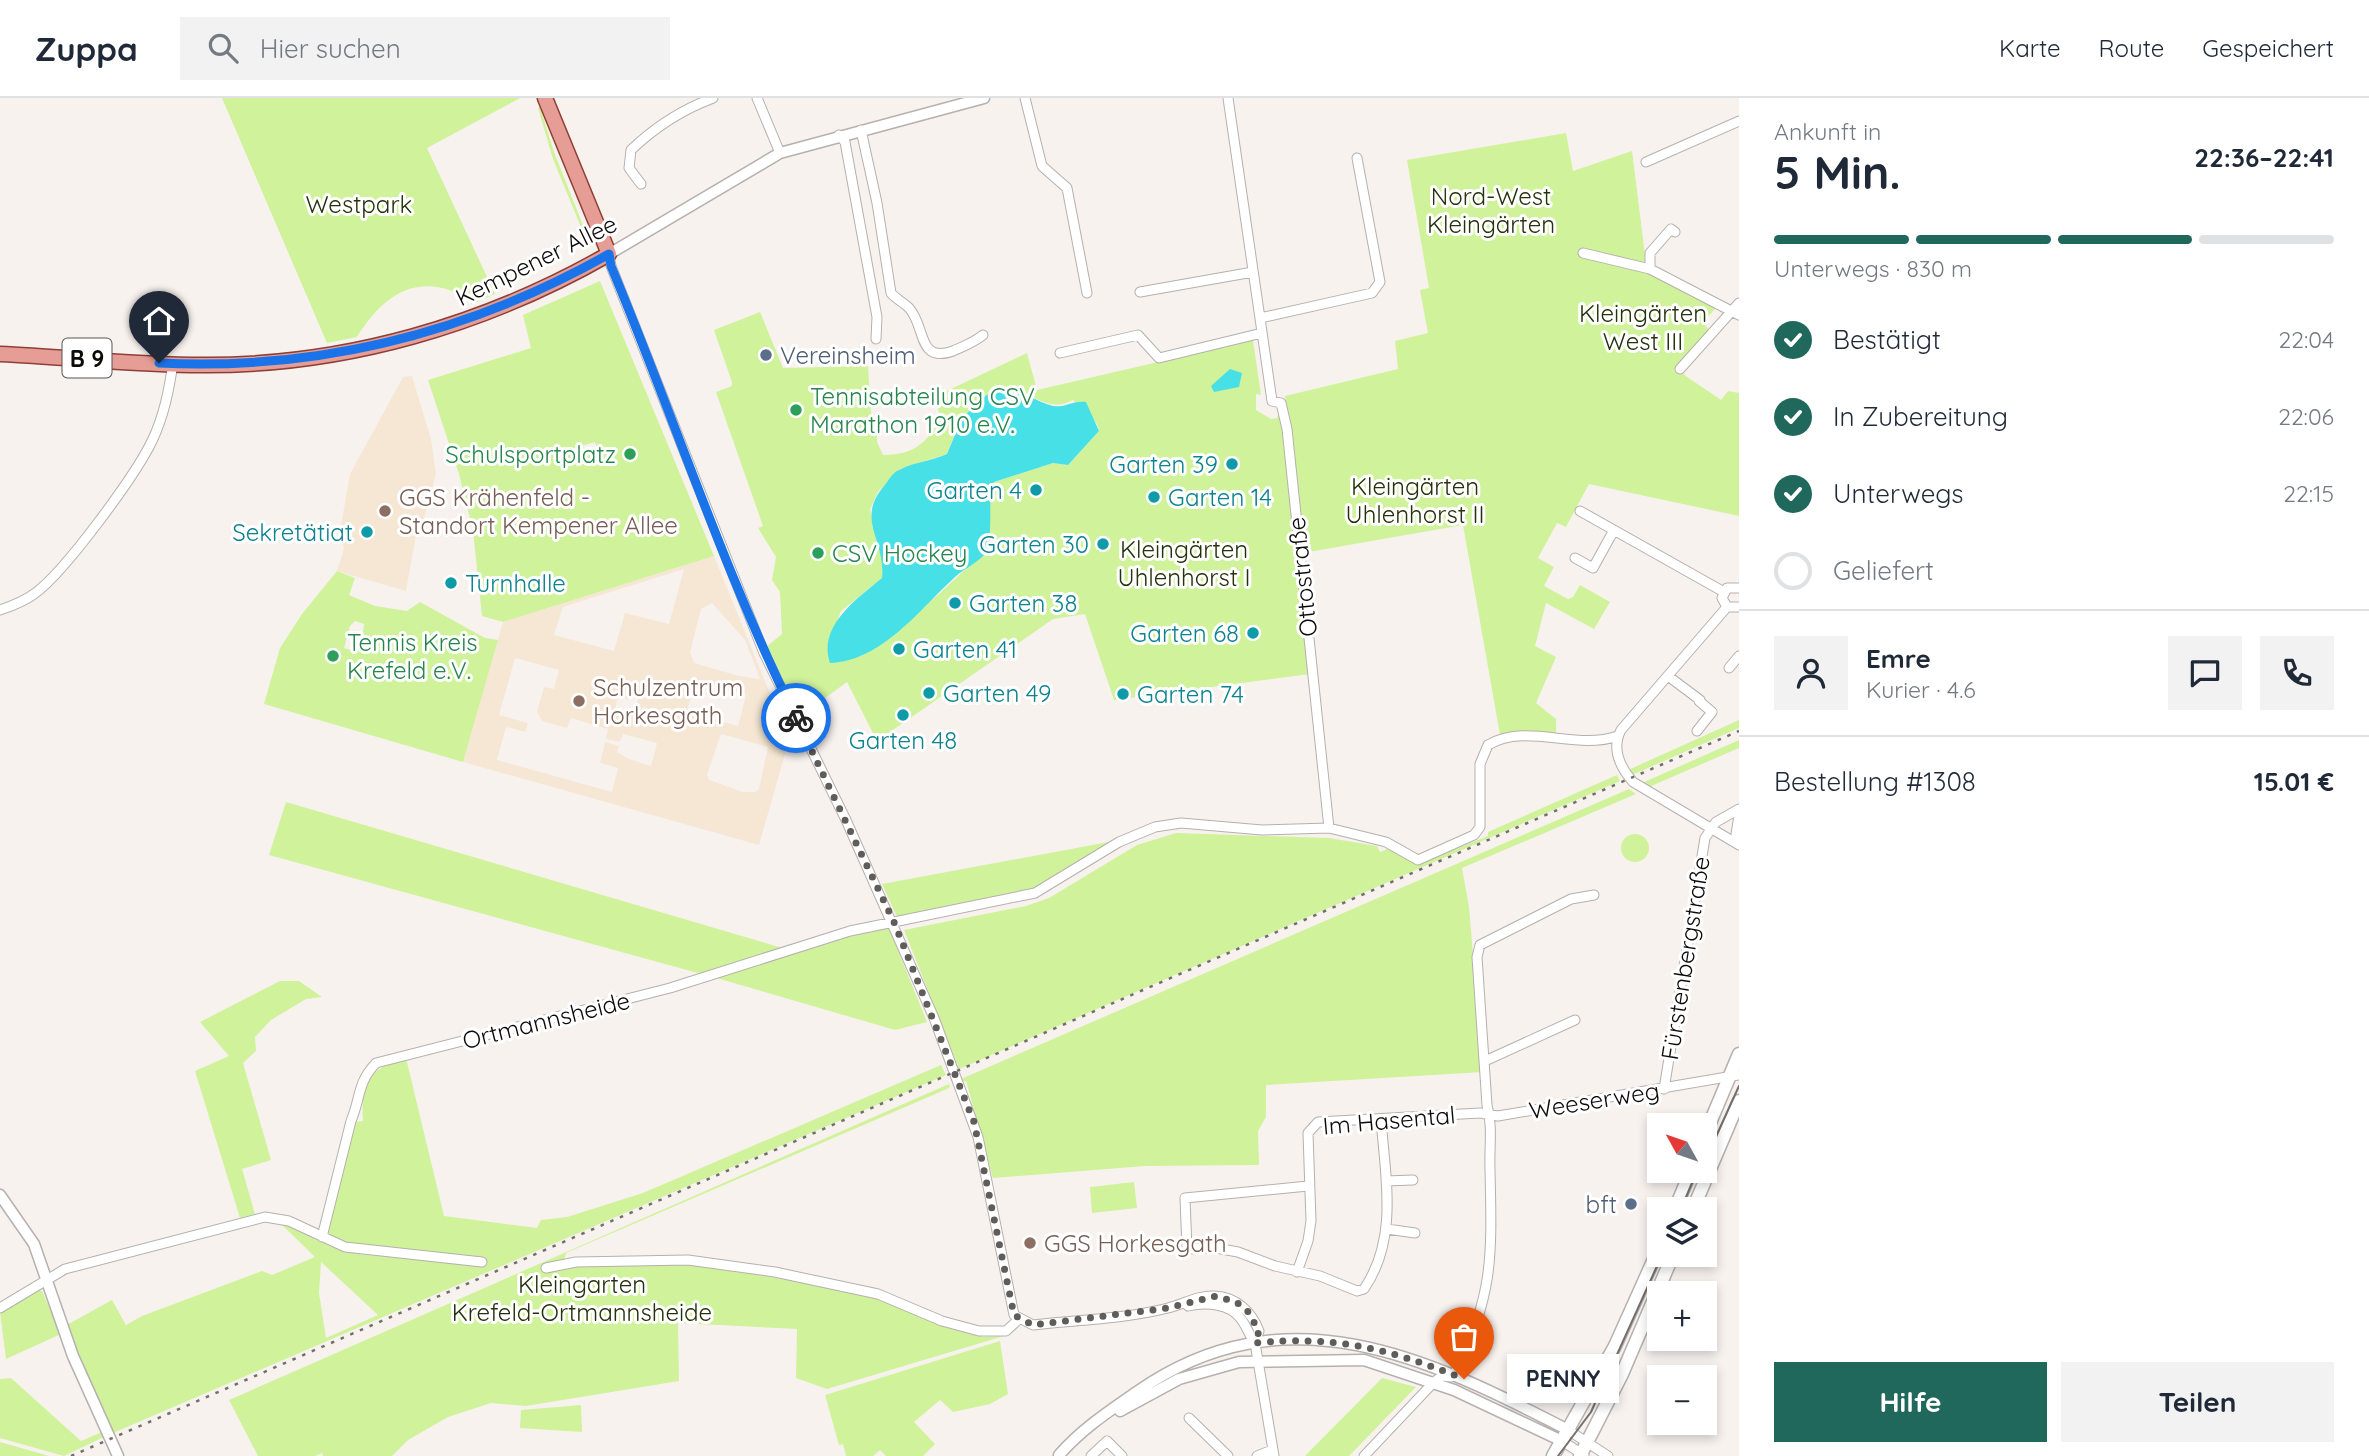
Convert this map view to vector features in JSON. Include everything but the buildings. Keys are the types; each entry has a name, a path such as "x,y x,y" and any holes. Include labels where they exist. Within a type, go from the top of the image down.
{"main road":[{"path":"545,98 609,254"},
{"name":"Kempener Allee","path":"0,354 173,363 278,361 358,351 471,320 609,254"},
{"path":"1716,1113 1734,1076 1739,1054"},
{"path":"1698,1197 1739,1101"},
{"path":"1553,1456 1615,1346 1650,1267"},
{"path":"1584,1452 1622,1374 1668,1267"}],"street":[{"path":"640,184 629,168 631,150 650,131 681,110 713,98"},
{"path":"757,98 780,153"},
{"name":"Kempener Allee","path":"609,254 780,153 984,98"},
{"path":"1025,98 1042,166 1067,188 1087,293"},
{"name":"Ottostraße","path":"1227,98 1272,401 1281,403 1287,429 1329,828"},
{"path":"1646,162 1739,121"},
{"path":"861,130 877,203 891,293 910,308 928,348 934,354 941,355 972,343 982,335"},
{"path":"839,135 845,142 877,317 876,339"},
{"path":"1260,318 1372,293 1378,288 1380,282 1357,158"},
{"path":"1650,269 1650,253 1671,229 1675,232"},
{"path":"1583,253 1650,269 1735,313"},
{"path":"609,254 611,266 755,631 894,922 976,1129 1010,1305 1020,1319 1033,1325 1168,1308 1204,1296 1216,1296 1236,1302 1255,1320 1259,1331 1255,1343 1273,1453 1257,1456"},
{"path":"1140,292 1253,272"},
{"path":"1680,369 1735,313 1739,303"},
{"path":"1060,353 1138,335 1159,358 1262,333"},
{"path":"0,610 19,604 36,593 114,498 151,443 167,400 173,363"},
{"path":"1580,511 1724,592"},
{"path":"1575,558 1593,568 1614,530"},
{"path":"1727,607 1723,601 1724,592 1730,587 1739,588"},
{"path":"1739,607 1727,607 1618,736 1617,754 1621,766 1633,782 1739,844"},
{"path":"1729,668 1739,656"},
{"path":"1668,676 1699,701 1715,709 1697,730"},
{"name":"Ortmannsheide","path":"322,1237 358,1103 359,1086 376,1063 670,988 850,931 1035,893 1119,842 1155,827 1181,823 1262,830 1329,828 1386,842 1418,860 1474,835 1480,827 1480,764 1488,745 1514,735 1583,742 1618,736"},
{"path":"1709,828 1739,809"},
{"path":"1739,816 1736,834 1739,844"},
{"name":"Fürstenbergstraße","path":"1664,1088 1683,962 1709,828"},
{"path":"1459,1377 1475,1334 1488,1283 1492,1231 1489,1162 1492,1125 1477,957 1480,945 1571,899 1594,895"},
{"path":"1485,1061 1575,1020"},
{"name":"Weeserweg","path":"1489,1114 1498,1116 1734,1076"},
{"name":"Im Hasental","path":"1297,1272 1308,1241 1311,1221 1308,1133 1311,1126 1318,1122 1489,1114"},
{"path":"1308,1186 1185,1198 1188,1249 1216,1248 1238,1252 1297,1272 1320,1276 1357,1292 1364,1289 1382,1251 1387,1229 1381,1119"},
{"path":"1385,1181 1413,1180"},
{"path":"0,1195 34,1244 73,1356 118,1456"},
{"path":"0,1308 65,1269 186,1239 253,1218 281,1218 322,1237 358,1249 482,1262"},
{"path":"1387,1229 1415,1233"},
{"path":"546,1268 576,1262 688,1260 775,1272 878,1294 942,1321 979,1331 1006,1331 1020,1319"},
{"path":"1059,1456 1085,1428 1164,1373 1212,1353 1255,1343 1306,1339 1342,1342 1425,1362 1459,1377 1565,1435 1584,1452 1608,1456"},
{"path":"1059,1456 1118,1413 1162,1387 1206,1369 1258,1359 1364,1360 1434,1382 1565,1435"},
{"path":"1364,1456 1434,1382 1442,1376 1459,1377"},
{"path":"1189,1418 1228,1456"},
{"path":"1091,1456 1107,1441 1122,1456"}],"shaded area":[{"name":"GGS Krähenfeld - Standort Kempener Allee","path":"412,376 431,439 436,474 421,530 416,535 406,591 337,571 344,549 340,531 350,474 403,377"},
{"name":"Schulzentrum Horkesgath","path":"714,556 789,740 759,845 463,762 503,622","holes":["684,569 669,624 625,613 614,651 554,635 563,607","712,603 745,640 760,679 694,663 690,653 701,609","515,658 559,670 554,689 544,687 537,712 542,721 567,728 571,718 608,729 606,739 620,742 623,734 657,743 651,766 629,759 617,752 619,746 605,742 600,763 618,768 612,792 497,760 506,727 525,732 528,723 499,715","695,681 746,695 738,726 687,712","631,693 639,696 635,709 615,710 618,695 629,700","721,734 768,747 759,789 755,792 743,792 709,780 707,775"]}],"green space":[{"name":"Westpark","path":"222,98 520,98 427,148 495,294 475,303 439,287 423,286 408,290 380,307 357,337 327,343"},
{"path":"540,107 554,152 590,243 588,244 553,159 538,108"},
{"path":"1566,133 1573,171 1632,151 1647,271 1716,308 1702,323 1710,330 1676,367 1721,400 1728,391 1739,393 1739,516 1589,484 1566,527 1557,523 1538,558 1554,567 1544,586 1568,599 1573,597 1580,585 1610,602 1594,629 1546,603 1535,646 1556,657 1536,703 1556,719 1556,736 1523,731 1500,735 1463,525 1303,553 1285,396 1398,369 1395,341 1428,333 1420,290 1429,288 1407,160"},
{"name":"Schulsportplatz","path":"600,281 714,556 503,622 482,616 473,531 459,474 428,380 531,348 523,315","holes":["595,442 598,451 574,460 571,449"]},
{"name":"Kleingärten Uhlenhorst I","path":"760,312 783,368 868,366 872,427 877,426 877,442 883,455 903,453 924,441 940,419 936,396 1027,353 1037,390 1253,340 1261,395 1256,394 1256,410 1271,419 1277,418 1279,411 1310,674 1114,700 1085,614 1053,619 877,741 847,682 799,717 766,647 782,634 780,592 772,580 776,557 758,528 763,526 716,392 732,386 732,382 714,330","holes":["1003,388 1013,389 1046,403 1063,404 1073,400 1097,424 1099,431 1068,465 1053,463 994,482 991,486 988,515 990,526 973,562 938,595 861,656 840,662 834,629 841,611 882,578 884,559 878,549 870,509 878,492 900,469 947,454 962,423 983,398"]},
{"path":"337,571 355,578 349,595 375,606 407,611 420,602 485,638 498,640 463,762 264,704 280,648 302,614","holes":["355,621 364,624 361,644 357,644 355,651 344,648 350,626"]},
{"path":"1739,720 1739,728 1632,775 1628,770"},
{"path":"1739,740 1739,748 1649,787 1642,783"},
{"path":"1617,775 1620,781 957,1070 958,1066 904,930 1026,906 1049,898 1137,845 1176,833 1329,838 1377,846 1380,852 1390,848 1418,864 1488,836 1488,832"},
{"path":"1629,789 1636,794 1462,868 1469,907 1483,1072 1266,1085 1266,1117 1258,1131 1259,1165 1145,1166 993,1178 966,1081 962,1082 961,1079"},
{"path":"286,802 786,949 705,975 269,855"},
{"path":"1635,834 1645,838 1649,848 1645,858 1635,862 1625,858 1621,848 1625,838"},
{"path":"1114,841 1048,884 1015,896 898,919 882,884"},
{"path":"888,926 927,1022 895,1030 713,977 855,932"},
{"path":"280,981 299,981 322,997 306,999 271,1020 255,1037 256,1051 243,1063 271,1160 242,1169 255,1214 240,1218 195,1071 229,1056 200,1022"},
{"path":"406,1058 444,1216 537,1228 541,1220 567,1217 643,1193 941,1065 946,1075 113,1433 65,1326 112,1300 126,1325 142,1316 262,1271 272,1275 315,1257 278,1221 330,1246 359,1254 482,1266 484,1258 356,1246 327,1237 354,1122 363,1121 362,1108 366,1087 375,1072","holes":["321,1262 378,1315 326,1338 319,1293"]},
{"name":"Kleingarten Krefeld-Ortmannsheide","path":"949,1084 947,1089 566,1253 564,1261 542,1267 544,1272 570,1266 688,1264 732,1269 877,1298 954,1330 984,1337 1004,1336 827,1389 796,1378 797,1329 678,1323 679,1381 526,1406 491,1403 448,1417 408,1440 392,1456 323,1456 322,1453 315,1456 258,1456 229,1400"},
{"path":"1134,1182 1137,1208 1092,1213 1090,1187"},
{"path":"35,1290 42,1291 61,1334 6,1359 0,1312"},
{"path":"1000,1341 1008,1394 990,1404 953,1412 940,1400 914,1422 935,1444 923,1456 886,1456 880,1450 873,1456 846,1456 843,1444 839,1445 825,1395"},
{"path":"11,1378 81,1441 102,1432 104,1437 64,1456 0,1438 0,1379"},
{"path":"1382,1378 1416,1387 1349,1456 1305,1456"},
{"path":"581,1405 582,1432 520,1428 521,1410"},
{"path":"0,1442 49,1456 0,1456"}],"water":[{"path":"1230,369 1242,373 1239,387 1214,392 1211,386"},
{"path":"1003,388 1016,390 1053,406 1086,402 1099,431 1068,465 1053,463 994,482 991,486 990,532 985,554 955,577 883,644 849,660 830,663 829,637 834,625 852,604 882,578 880,552 872,520 876,498 897,471 947,454 967,414 982,399"}],"tram line":[{"path":"1717,1134 1739,1086"},
{"path":"1686,1197 1692,1183"},
{"path":"1558,1456 1591,1412 1657,1267"}],"railway":[{"path":"71,1456 1739,731"}],"way so far":[{"path":"796,718 894,922 974,1122 1014,1315 1024,1323 1033,1325 1168,1308 1204,1296 1224,1297 1247,1310 1255,1320 1259,1331 1255,1343 1306,1339 1342,1342 1425,1362 1464,1379"}],"place":[{"name":"Vereinsheim","path":"766,355"},
{"name":"Tennisabteilung CSV Marathon 1910 e.V.","path":"796,410"},
{"name":"Schulsportplatz","path":"630,454"},
{"name":"Garten 39","path":"1232,464"},
{"name":"Garten 4","path":"1036,490"},
{"name":"Garten 14","path":"1154,497"},
{"name":"GGS Krähenfeld - Standort Kempener Allee","path":"385,511"},
{"name":"Sekretätiat","path":"367,532"},
{"name":"Garten 30","path":"1103,544"},
{"name":"CSV Hockey","path":"818,553"},
{"name":"Turnhalle","path":"451,583"},
{"name":"Garten 38","path":"955,603"},
{"name":"Garten 68","path":"1253,633"},
{"name":"Garten 41","path":"899,649"},
{"name":"Tennis Kreis Krefeld e.V.","path":"333,656"},
{"name":"Garten 49","path":"929,693"},
{"name":"Garten 74","path":"1123,694"},
{"name":"Schulzentrum Horkesgath","path":"579,701"},
{"name":"Garten 48","path":"903,715"},
{"name":"bft","path":"1631,1204"},
{"name":"GGS Horkesgath","path":"1030,1243"},
{"name":"PENNY","path":"1464,1379"}],"route":[{"path":"159,363 252,363 358,351 471,320 609,254 611,266 656,375 733,578 764,653 796,718"}],"park label":[{"name":"Nord-West Kleingärten","path":"1491,210"},
{"name":"Kleingärten West III","path":"1643,327"},
{"name":"Kleingärten Uhlenhorst II","path":"1415,500"}]}
